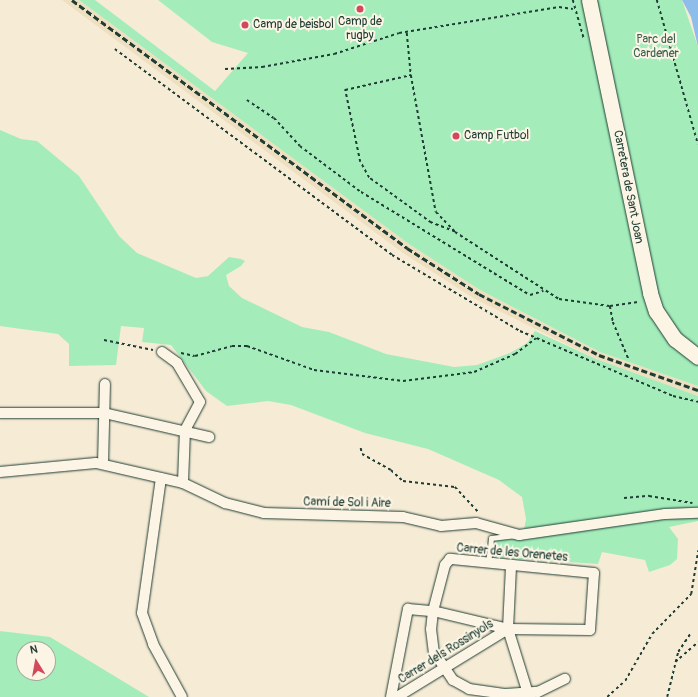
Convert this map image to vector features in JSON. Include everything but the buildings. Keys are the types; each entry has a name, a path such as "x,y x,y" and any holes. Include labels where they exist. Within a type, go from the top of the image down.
{"street":[{"name":"Carretera de Sant Joan","path":"589,0 650,293 656,311 674,339 698,357"},
{"path":"166,353 200,402 185,430 183,483"},
{"path":"103,464 105,384"},
{"path":"0,413 104,413 185,430 209,437"},
{"name":"Camí de Sol i Aire","path":"0,472 103,464 183,483 225,503 264,513 403,517 441,526 476,523 515,534 665,514 698,513"},
{"path":"161,478 142,613 153,644 182,697"},
{"name":"Carrer de les Orenetes","path":"508,629 590,630 594,573 511,567 450,559 445,565 433,611 434,652 452,680 481,694 529,695 565,678"},
{"path":"511,567 508,629 529,695"},
{"path":"390,697 408,609 433,611 508,629"},
{"name":"Carrer dels Rossinyols","path":"397,697 508,629"}],"lane":[{"path":"488,564 491,538 515,534"}],"path":[{"path":"225,69 321,56 406,33 545,10 573,9 573,0"},
{"path":"656,0 698,144"},
{"path":"406,33 411,75 436,212 455,232 543,291 580,304 610,306 644,301"},
{"path":"115,49 392,255 536,338 698,402"},
{"path":"411,75 344,90 360,162 369,178 404,205 431,223 455,232"},
{"path":"247,100 274,118 300,146 361,192 524,292 537,296 543,291"},
{"path":"610,306 613,322 629,360"},
{"path":"104,340 166,353 195,356 232,346 247,346 314,370 403,381 474,372 515,354 536,338"},
{"path":"361,448 362,454 391,470 403,481 455,487 480,515"},
{"path":"624,498 661,497 698,504"},
{"path":"608,697 625,682 652,634 691,594 698,551"},
{"path":"667,697 675,662 690,634"},
{"path":"675,662 698,642"}],"shaded area":[{"path":"62,0 79,0 409,244 480,290 600,352 698,386 698,396 596,359 475,299 403,253"}],"green space":[{"name":"Parc del Cardener","path":"79,0 95,0 215,91 248,53 212,42 158,0 682,0 698,47 698,386 600,352 480,290 409,244"},
{"path":"0,130 21,139 37,141 79,176 119,236 137,253 196,278 208,276 229,257 241,259 245,261 241,266 226,275 229,286 242,298 302,327 329,332 386,354 454,367 477,365 510,353 527,343 535,331 596,359 698,396 698,521 669,527 678,539 677,559 670,565 649,572 645,560 602,552 598,564 495,557 497,534 504,528 524,530 526,519 522,497 499,480 428,449 365,433 291,405 268,401 227,406 206,391 171,345 142,342 144,328 121,326 116,365 69,366 69,344 58,334 0,326"},
{"path":"0,631 50,637 149,697 0,697"}],"water":[{"path":"682,0 698,0 698,47 691,17"}],"railway":[{"path":"72,0 407,248 479,294 599,355 698,390"}],"place":[{"name":"Camp de rugby","path":"360,9"},
{"name":"Camp de beisbol","path":"245,25"},
{"name":"Camp Futbol","path":"456,136"}]}
